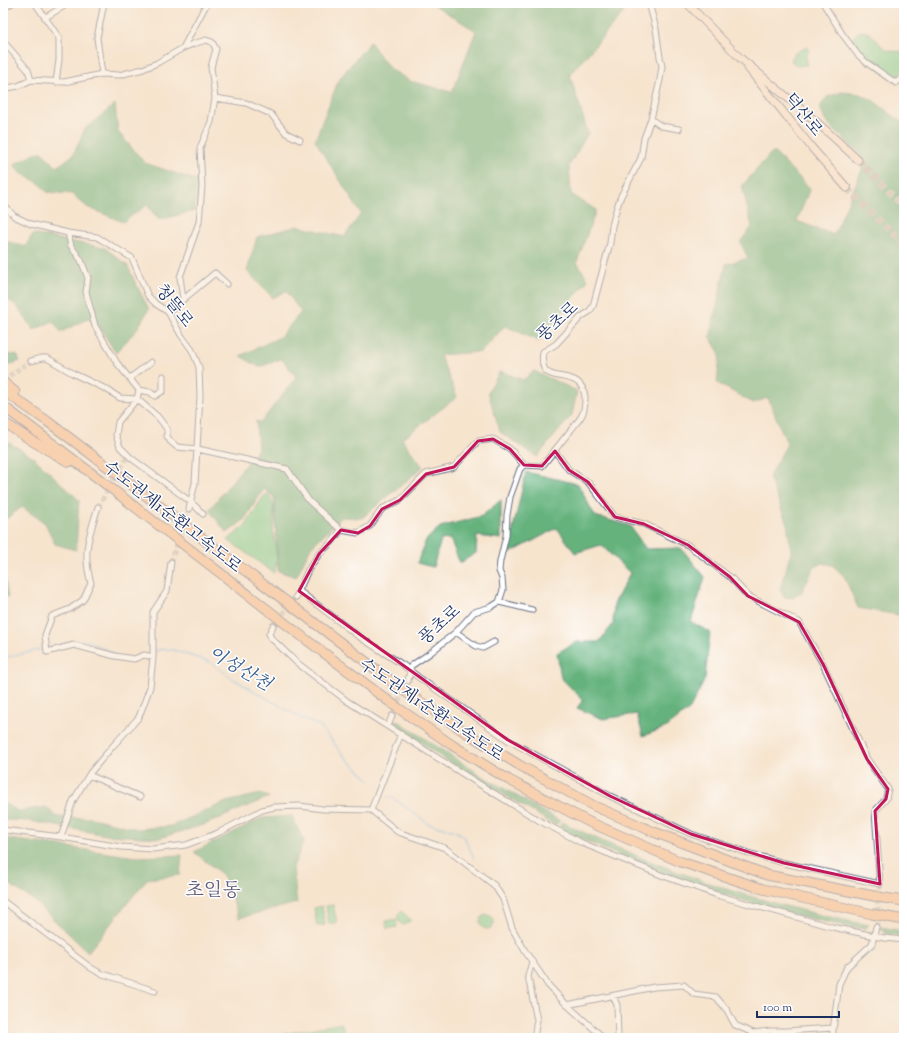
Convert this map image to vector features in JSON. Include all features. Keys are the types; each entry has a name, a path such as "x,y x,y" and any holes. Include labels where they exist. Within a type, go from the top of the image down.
{"highway":[{"path":"3,382 47,421"},
{"name":"수도권제1순환고속도로","path":"3,390 47,421 406,692 519,766 594,806 688,845 767,875 904,901"},
{"name":"수도권제1순환고속도로","path":"3,406 308,641 452,745 509,780 589,822 681,862 762,889 904,920"},
{"path":"3,422 34,442 99,479"}],"main road":[{"name":"덕산로","path":"687,3 739,57 800,133 847,188"},
{"name":"덕산로","path":"739,57 819,124 858,160"}],"street":[{"path":"3,9 12,3"},
{"path":"35,3 59,38 60,60 56,82"},
{"path":"46,17 69,3"},
{"path":"102,74 97,38 104,3"},
{"path":"183,48 207,3"},
{"name":"풍초로","path":"524,465 542,466 582,415 584,409 584,392 577,382 546,370 543,365 543,352 556,344 581,318 589,312 593,306 610,243 612,226 620,196 641,158 644,138 651,119 662,66 656,29 649,3"},
{"path":"823,3 850,46 867,63 896,83 904,76"},
{"path":"3,88 18,86 31,80 56,82 74,81 102,74 119,75 142,69 172,56 183,48 206,40 212,42 216,49 211,67 215,98 211,122 200,148 202,186 199,222 180,277 183,299"},
{"path":"3,41 28,70 31,80"},
{"path":"215,98 246,103 271,114 286,133 300,140"},
{"path":"651,119 661,126 679,129"},
{"name":"청뜰로","path":"3,204 14,216 31,224 68,233 97,237 132,258 148,296 156,304 168,312 181,335 192,350 199,367 200,396 195,483 189,509"},
{"path":"68,233 71,246 81,260 88,278 86,292 94,326 117,363 139,390 150,392 155,396 163,391 163,376"},
{"path":"168,312 215,273 227,284"},
{"path":"30,361 47,358 120,398 137,399 158,416 165,426 167,436 173,445 177,447 198,449 287,469 309,501 341,530 358,533 370,526 382,509 400,500 426,474 454,467 478,441 493,439 510,450 524,465 520,469 510,497 506,536 499,571 502,578 503,590 499,602 532,610"},
{"path":"130,378 151,362"},
{"path":"139,390 137,399 118,422 116,435 120,447 131,458 204,514"},
{"path":"299,591 358,636 410,670 508,740 610,796 691,834 748,853 784,863 880,884 875,811 886,799 888,789 867,759 823,664 799,622 748,596 730,577 688,545 644,524 615,516 588,482 569,470 555,451"},
{"path":"98,507 90,531 86,552 87,570 91,583 83,600 70,609 52,616 45,635 47,652 74,645 115,656 134,659 144,656 153,657"},
{"path":"296,596 308,570 319,554 332,542 341,530"},
{"path":"61,837 73,801 89,775 139,717 150,687 153,657 153,612 168,591 171,562"},
{"name":"풍초로","path":"410,670 411,666 456,632 474,612 491,607 499,602"},
{"path":"273,626 269,634 271,638 296,662 347,701 540,821 598,850 720,896 832,927 904,940"},
{"path":"456,632 476,646 482,648 494,642"},
{"path":"408,681 410,670"},
{"path":"388,726 392,716"},
{"path":"371,810 401,734"},
{"path":"89,775 140,797"},
{"path":"3,830 61,837 121,847 154,850 186,845 218,833 262,810 274,807 300,806 323,809 371,810 398,832 445,848 494,885 503,899 512,928 532,962 548,985 567,1005 604,1038"},
{"path":"3,901 91,968 100,973 155,991"},
{"path":"832,1038 840,984 847,967 872,944 876,927"},
{"path":"532,962 528,976 537,1020 534,1038"},
{"path":"567,1005 654,988 684,985 694,994 716,997 728,1010 735,1025 753,1032 833,1028"},
{"path":"613,996 617,1005 618,1038"}],"highlighted area":[{"path":"493,439 510,449 524,465 542,466 555,451 569,470 588,482 615,517 644,524 688,545 730,577 748,596 799,622 823,664 867,759 888,789 886,799 875,811 880,884 784,863 691,834 610,796 508,740 299,591 319,554 341,530 358,533 370,526 382,509 400,500 426,474 454,467 478,441"}],"green space":[{"path":"431,3 621,3 624,12 570,75 588,133 569,166 571,194 596,210 577,262 588,280 539,341 505,326 481,352 440,355 457,397 402,439 423,467 362,518 342,517 311,547 296,577 278,571 274,497 264,489 244,520 227,533 209,510 258,449 256,421 261,422 296,377 282,359 259,367 240,356 280,337 301,312 286,291 273,298 247,271 257,237 298,226 344,237 361,214 315,140 339,79 370,42 389,68 410,81 452,92 476,31"},
{"path":"862,31 868,33 888,50 904,51 903,69 899,75 895,78 890,77 857,50 852,39 857,33"},
{"path":"807,47 809,51 806,57 808,65 797,66 791,61 795,53"},
{"path":"842,92 860,94 874,101 904,124 904,616 858,608 844,576 832,565 822,563 814,568 801,593 792,598 784,597 780,590 791,552 787,524 769,477 787,444 768,398 753,403 717,383 720,354 710,337 726,264 748,258 740,242 752,227 742,186 773,151 810,188 797,221 834,235 863,167 860,155 825,121 820,107 827,97"},
{"path":"115,104 118,132 145,163 198,181 194,211 159,220 147,205 123,222 87,207 72,194 47,192 39,183 19,172 14,164 41,151 57,167 73,155 85,129"},
{"path":"33,234 105,248 127,265 149,309 137,329 116,353 96,322 87,319 61,332 53,321 34,330 16,305 3,297 3,240 25,247"},
{"path":"3,354 17,355 20,361 3,367"},
{"path":"500,371 523,380 534,371 577,391 572,415 537,457 500,432 488,392"},
{"path":"3,439 33,457 79,500 76,550 55,544 45,523 22,507 3,521"},
{"path":"526,472 578,484 595,516 630,526 646,549 681,548 705,577 691,622 710,632 705,679 690,709 667,727 643,736 637,714 603,719 577,708 583,700 561,678 557,653 576,642 599,642 613,624 614,604 630,573 601,545 575,553 557,528 507,555"},
{"path":"267,494 270,496 274,509 273,529 277,560 274,573 228,540 246,525 263,497"},
{"path":"501,500 501,539 477,536 476,553 460,563 450,539 441,540 433,567 417,563 426,540 440,527 482,516"},
{"path":"3,566 8,597 3,598"},
{"path":"393,720 398,721 479,774 560,821 557,824 553,824 446,760 395,725"},
{"path":"260,794 269,797 204,825 159,838 106,835 29,821 3,820 3,803 19,811 46,807 57,817 92,818 138,829 171,826 226,802"},
{"path":"292,816 304,841 293,867 297,903 239,918 223,875 194,852 262,818"},
{"path":"562,822 636,856 712,884 790,907 869,925 864,929 809,918 754,904 700,886 648,867 594,844 562,829 560,826"},
{"path":"3,838 137,857 182,855 180,875 147,879 88,952 33,900 3,880"},
{"path":"333,905 337,923 329,924 326,906"},
{"path":"322,906 325,925 317,926 314,908"},
{"path":"401,911 411,920 404,925 398,921 398,915"},
{"path":"484,915 490,915 494,919 494,925 490,929 484,929 480,925 480,919"},
{"path":"396,919 397,927 387,929 386,921"},
{"path":"880,927 904,931 904,936 885,934"},
{"path":"342,1023 345,1038 273,1038 273,1036"}],"waterway":[{"name":"이성산천","path":"3,658 73,642 87,641 113,653"},
{"name":"이성산천","path":"155,651 162,649 173,650 210,662 235,680 303,719 320,726 345,757 370,780"},
{"name":"이성산천","path":"388,796 429,824 455,831 464,836 474,858"}],"tunnel":[{"path":"858,160 904,207"},
{"path":"847,188 904,245"},
{"path":"3,380 31,361"},
{"path":"98,507 128,455"},
{"path":"171,562 189,509"},
{"path":"273,626 296,597"},
{"path":"392,716 408,681"},
{"path":"876,927 880,884"}],"district":[{"name":"초일동","path":"213,889"}]}
